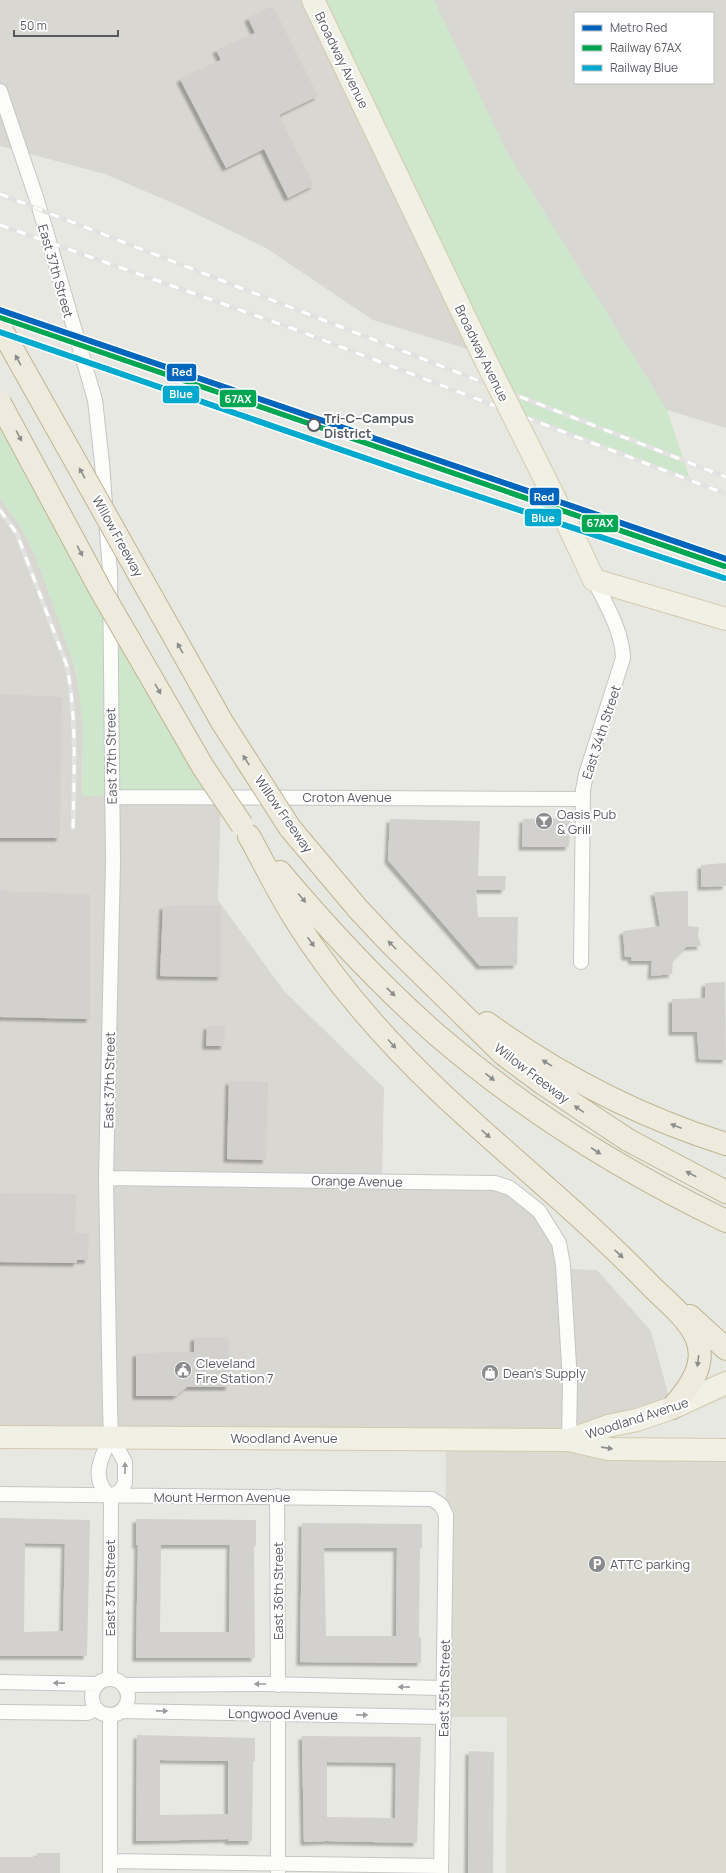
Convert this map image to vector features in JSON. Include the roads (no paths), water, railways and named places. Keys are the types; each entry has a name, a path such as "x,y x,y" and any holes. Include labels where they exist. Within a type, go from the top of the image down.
{"highway":[{"name":"Willow Freeway","path":"0,327 222,722 290,828 358,909 503,1054 542,1083 628,1140 726,1192"},
{"name":"Willow Freeway","path":"0,403 100,589 203,767 246,831 336,936 400,1001 449,1044 517,1098 603,1155 648,1181 726,1220"},
{"path":"246,831 293,916 345,989 389,1040 442,1094 640,1274 683,1309 726,1349"},
{"path":"430,982 511,1040 549,1065 592,1089 670,1123 726,1144"},
{"path":"640,1274 686,1323 698,1344 699,1358 696,1373 688,1391 672,1408"}],"main road":[{"name":"Broadway Avenue","path":"313,0 483,355 594,580"},
{"path":"594,580 726,619"},
{"name":"Woodland Avenue","path":"569,1440 608,1426 637,1420 672,1408 726,1383"},
{"name":"Woodland Avenue","path":"0,1437 569,1440 608,1449 726,1450"}],"street":[{"name":"East 37th Street","path":"0,91 37,200 95,400 102,462 110,572 113,880 106,1178 111,1437 99,1462 99,1484 103,1491 111,1497"},
{"name":"East 34th Street","path":"581,962 583,799 586,774 623,658 622,645 618,631 594,580"},
{"name":"Croton Avenue","path":"112,797 583,799"},
{"name":"Orange Avenue","path":"106,1178 495,1183 510,1188 539,1211 559,1243 563,1264 570,1382 569,1440"},
{"name":"East 37th Street","path":"111,1437 125,1462 125,1483 121,1490 111,1497"},
{"name":"Mount Hermon Avenue","path":"0,1494 111,1497 277,1496 432,1499 441,1505"},
{"name":"East 36th Street","path":"277,1496 278,1685"},
{"name":"East 37th Street","path":"104,1681 111,1497"},
{"name":"East 35th Street","path":"441,1505 446,1515 441,1869"},
{"path":"104,1681 92,1693 93,1705 96,1710 105,1715 117,1713 127,1706 128,1695 123,1685"},
{"path":"0,1682 104,1681 123,1685 278,1685 443,1688"},
{"path":"0,1712 87,1713 96,1710"},
{"path":"117,1713 110,1867 441,1869"},
{"name":"Longwood Avenue","path":"117,1713 444,1717"},
{"path":"278,1714 278,1868"}],"railway":[{"path":"0,194 726,477"},
{"path":"0,225 294,329 726,494"},
{"path":"0,510 17,534 67,666 74,727 73,828"}],"metro line":[{"name":"Red","path":"0,310 726,559"}],"rail line":[{"name":"67AX","path":"0,317 724,566"},
{"name":"Blue","path":"0,332 417,476 724,578"}],"place":[{"name":"Tri-C–Campus District","path":"314,425"},
{"name":"Oasis Pub & Grill","path":"544,821"},
{"name":"Cleveland Fire Station 7","path":"183,1370"},
{"name":"Dean's Supply","path":"490,1373"},
{"name":"ATTC parking","path":"597,1564"}]}
